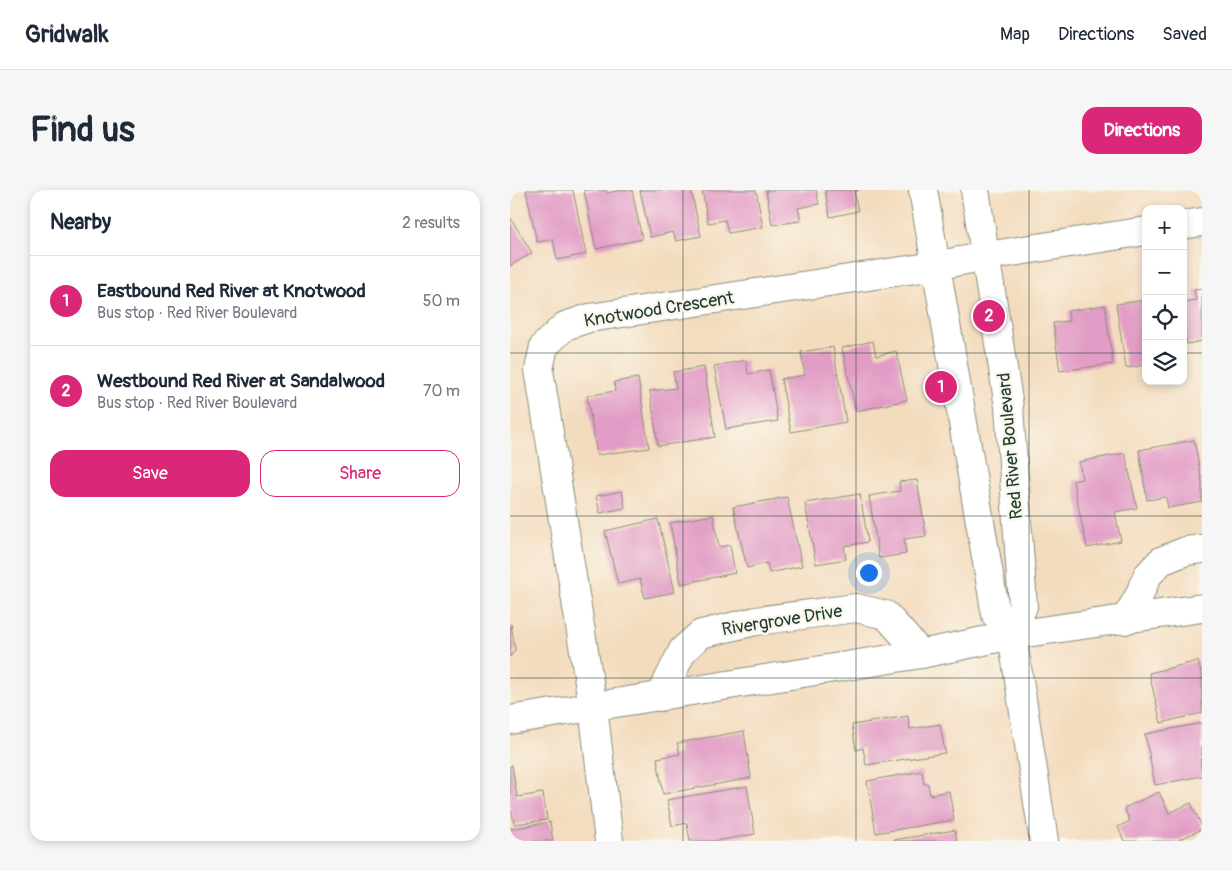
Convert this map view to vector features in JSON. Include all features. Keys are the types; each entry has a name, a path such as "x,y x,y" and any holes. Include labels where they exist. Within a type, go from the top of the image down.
{"street":[{"name":"Red River Boulevard","path":"923,190 996,615 1012,635"},
{"name":"Red River Boulevard","path":"975,190 1009,407 1023,606 1012,635 1044,841"},
{"path":"1187,224 1202,222"},
{"path":"935,266 986,256 1142,232"},
{"name":"Knotwood Crescent","path":"609,841 592,707 539,370 544,346 565,326 589,318 935,266"},
{"path":"1125,620 1148,576 1161,562 1186,551 1202,549"},
{"name":"Rivergrove Drive","path":"660,697 683,650 701,634 756,621 856,608 886,615 921,654"},
{"path":"510,720 921,654 1012,635 1202,608"}],"building":[{"path":"526,190 573,190 586,254 557,260 553,239 537,242"},
{"path":"584,190 606,190 607,193 632,190 642,239 596,249"},
{"path":"640,190 691,190 701,236 676,241 673,232 650,237"},
{"path":"702,190 756,190 763,227 728,233 725,220 708,223"},
{"path":"766,190 816,190 819,204 798,208 801,221 772,225"},
{"path":"825,190 859,190 854,192 858,211 830,217"},
{"path":"510,217 532,253 510,266"},
{"path":"1202,289 1202,341 1187,344 1187,301 1196,300 1194,290"},
{"path":"1142,301 1142,366 1126,368 1116,304"},
{"path":"1105,305 1113,364 1060,371 1053,323 1069,321 1068,311"},
{"path":"873,341 876,356 896,351 907,400 856,411 842,348"},
{"path":"833,347 846,422 791,432 781,379 805,375 801,352"},
{"path":"746,360 748,374 769,370 778,421 726,429 714,366"},
{"path":"704,367 715,437 658,446 650,391 676,388 673,372"},
{"path":"638,378 649,448 597,455 587,396 615,391 614,382"},
{"path":"1194,440 1202,483 1202,502 1168,508 1166,497 1147,500 1139,450"},
{"path":"1125,453 1137,508 1115,512 1121,541 1087,548 1073,481 1082,479 1079,462"},
{"path":"917,480 926,536 904,539 906,554 879,558 869,496 900,491 899,482"},
{"path":"622,491 625,508 600,513 596,496"},
{"path":"860,494 868,542 844,546 846,559 816,564 805,503"},
{"path":"787,497 802,566 769,573 767,563 747,568 733,507"},
{"path":"713,515 719,547 730,545 735,573 681,584 670,523"},
{"path":"658,519 675,592 645,598 640,579 618,584 605,531"},
{"path":"510,625 515,650 510,657"},
{"path":"1198,661 1202,676 1202,713 1161,723 1149,673"},
{"path":"908,716 910,729 940,724 945,753 866,765 863,748 856,750 852,725"},
{"path":"1202,723 1202,759 1200,759 1202,776 1155,785 1145,734"},
{"path":"744,731 751,778 663,794 657,758 680,754 677,743"},
{"path":"512,765 517,797 543,793 547,820 514,824 512,812 510,812 510,766"},
{"path":"922,771 924,784 928,784 930,795 949,791 954,820 876,833 867,781"},
{"path":"747,786 755,834 716,841 690,841 687,823 672,826 667,800"},
{"path":"1159,792 1169,813 1191,803 1202,829 1176,841 1124,841 1118,827 1130,821 1124,808"},
{"path":"550,822 553,841 510,841 510,829"},
{"path":"955,830 957,841 893,841 893,840"}],"place":[{"name":"Westbound Red River at Sandalwood","path":"989,316"},
{"name":"Eastbound Red River at Knotwood","path":"941,387"}]}
